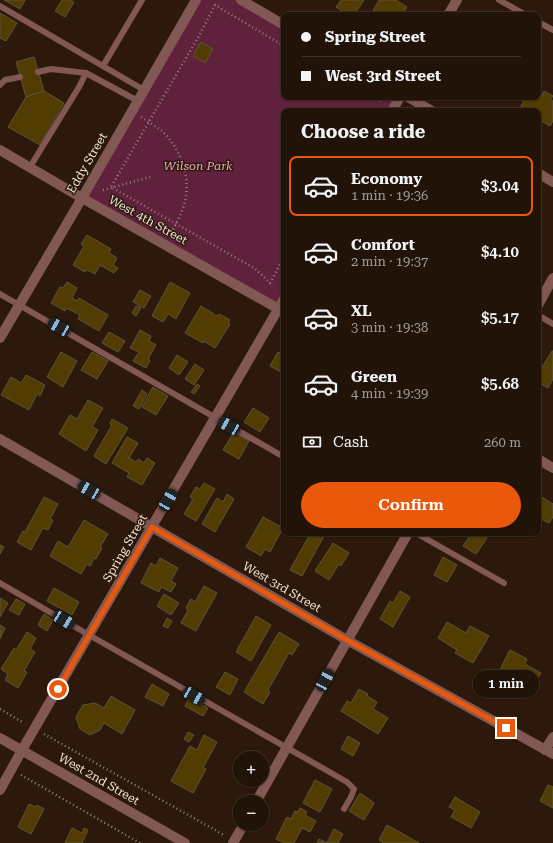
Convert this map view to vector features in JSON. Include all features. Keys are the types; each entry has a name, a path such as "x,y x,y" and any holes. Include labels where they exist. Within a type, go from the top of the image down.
{"street":[{"name":"Eddy Street","path":"0,338 196,0"},
{"path":"241,0 281,23"},
{"path":"450,12 457,0"},
{"path":"413,100 427,108"},
{"name":"West 4th Street","path":"0,150 165,245 281,305"},
{"path":"541,175 553,182"},
{"path":"541,300 553,278"},
{"name":"Spring Street","path":"0,790 215,418 281,308"},
{"name":"West 3rd Street","path":"0,439 347,640 549,752"},
{"path":"541,461 553,468"},
{"path":"260,795 406,536"},
{"path":"549,752 553,737"},
{"name":"West 2nd Street","path":"0,738 185,843"},
{"path":"234,842 240,831"}],"lane":[{"path":"103,66 142,0"},
{"path":"499,0 521,12"},
{"path":"0,6 144,90"},
{"path":"541,24 553,30"},
{"path":"38,72 51,69 86,73 138,101"},
{"path":"30,167 86,73"},
{"path":"0,85 5,80 20,77"},
{"path":"0,294 20,304 281,455"},
{"path":"541,317 553,324"},
{"path":"421,536 504,583"},
{"path":"0,583 347,782 354,789 344,809"}],"path":[{"path":"110,187 215,6 281,44"},
{"path":"380,100 384,102 381,107"},
{"path":"132,112 161,131 177,150 185,171 185,203 165,245"},
{"path":"103,190 150,177"},
{"path":"110,187 254,268 270,283 281,263"},
{"path":"0,709 234,842"},
{"path":"11,769 140,843"}],"green space":[{"name":"Wilson Park","path":"196,0 241,0 281,23 281,100 398,100 394,108 281,108 281,304 279,308 82,198"}],"building":[{"path":"4,0 25,0 20,9"},
{"path":"62,0 70,0 74,2 65,17 55,11"},
{"path":"341,0 364,0 356,12 344,12 336,7"},
{"path":"379,0 396,0 407,7 404,12 373,11"},
{"path":"0,13 17,23 6,41 0,38"},
{"path":"201,42 213,49 205,63 193,56"},
{"path":"34,57 44,91 26,97 16,62"},
{"path":"44,91 64,103 40,145 8,127 26,97"},
{"path":"544,91 553,96 550,100 553,101 553,121 550,126 541,121 541,108 520,108 524,100 541,100"},
{"path":"87,235 111,249 109,253 117,258 113,265 118,268 114,273 100,265 95,274 87,270 85,272 73,265 84,246 81,244"},
{"path":"67,282 77,288 72,298 77,301 79,298 108,315 99,331 78,319 80,315 66,308 65,311 51,303 60,287 63,288"},
{"path":"170,282 190,293 176,319 168,314 163,322 152,316"},
{"path":"140,290 151,296 144,308 133,302"},
{"path":"136,306 141,308 136,316 132,313"},
{"path":"201,306 217,316 219,314 230,320 228,323 230,324 215,348 204,341 203,343 185,333"},
{"path":"140,330 151,336 149,341 156,345 148,359 150,360 146,368 133,361 139,352 130,348"},
{"path":"109,332 125,341 118,352 102,343"},
{"path":"553,351 553,379 548,388 541,384 541,369"},
{"path":"61,352 77,361 63,387 47,377"},
{"path":"92,352 108,361 97,379 81,370"},
{"path":"278,352 281,353 281,372 270,366"},
{"path":"177,355 188,362 179,375 169,368"},
{"path":"195,364 204,370 194,385 185,379"},
{"path":"26,375 45,385 40,396 37,394 29,410 1,395 11,377 21,383"},
{"path":"197,384 200,386 194,394 191,392"},
{"path":"153,387 168,396 156,415 142,407"},
{"path":"142,390 147,394 139,409 133,406"},
{"path":"88,400 103,408 92,427 98,430 86,451 59,434 70,415 77,419"},
{"path":"253,408 269,418 260,432 244,422"},
{"path":"112,419 128,428 106,464 94,456 112,425 110,424"},
{"path":"234,432 249,441 239,459 223,450"},
{"path":"127,437 138,443 129,458 136,462 138,459 144,463 147,458 155,463 142,485 127,477 129,473 112,463"},
{"path":"204,483 215,489 196,521 184,514 193,499 190,497 196,487 200,489"},
{"path":"227,494 234,499 215,532 202,524 217,498 223,502"},
{"path":"44,497 58,504 50,519 53,520 48,530 43,528 31,550 17,542 23,531 25,532"},
{"path":"541,497 553,504 553,517 549,523 541,519"},
{"path":"263,517 281,527 281,532 270,552 265,549 261,556 246,547"},
{"path":"84,520 108,534 100,547 102,548 96,559 94,558 90,566 87,564 81,574 50,556 58,541 68,547"},
{"path":"309,536 324,536 302,576 290,570"},
{"path":"470,536 484,536 487,538 476,554 463,546"},
{"path":"333,543 349,553 341,566 339,564 329,580 315,571"},
{"path":"0,545 4,547 0,554"},
{"path":"443,557 457,565 447,582 434,575"},
{"path":"160,558 178,568 171,581 176,584 171,592 161,587 159,592 141,583 151,563 156,566"},
{"path":"204,586 217,593 196,631 181,623 188,610 186,608 191,599 195,602"},
{"path":"54,588 79,602 72,615 47,601"},
{"path":"400,591 410,597 393,627 380,619 390,601 393,603"},
{"path":"164,594 179,603 171,615 157,606"},
{"path":"0,598 8,603 0,617"},
{"path":"16,599 25,604 19,615 9,610"},
{"path":"44,614 53,620 47,631 38,625"},
{"path":"256,616 271,625 251,661 236,652"},
{"path":"167,618 172,621 168,628 163,626"},
{"path":"447,622 466,633 470,626 489,636 473,663 455,653 457,650 438,638"},
{"path":"0,625 5,628 0,639"},
{"path":"27,632 36,638 30,649 35,652 24,671 27,672 18,688 5,680 8,674 1,669 14,648 16,650"},
{"path":"279,632 299,644 292,655 289,653 268,690 270,692 263,704 244,692"},
{"path":"510,650 527,659 525,664 541,673 531,689 516,681 513,686 496,677"},
{"path":"225,672 238,679 230,695 216,687"},
{"path":"152,684 169,694 163,706 145,697"},
{"path":"359,689 368,694 367,696 377,702 373,709 388,718 378,734 341,711 347,701 351,703"},
{"path":"111,696 135,710 122,734 104,723 100,730 90,735 80,729 76,717 83,705 95,703 104,708"},
{"path":"189,698 208,708 203,716 185,706"},
{"path":"188,732 194,735 189,742 184,739"},
{"path":"204,735 217,742 203,768 206,769 193,793 171,781 190,746 197,750"},
{"path":"348,736 360,743 353,756 341,749"},
{"path":"315,780 332,789 320,812 303,803"},
{"path":"548,785 553,787 553,808 540,801"},
{"path":"360,793 374,803 364,820 349,811"},
{"path":"455,797 480,812 471,828 451,817 455,810 449,807"},
{"path":"29,804 36,807 37,805 44,809 31,834 18,827"},
{"path":"300,808 307,812 305,815 316,821 310,832 302,828 294,843 284,843 276,839 287,817 291,819 295,811 298,812"},
{"path":"387,825 419,843 382,843 383,842 379,840"},
{"path":"72,828 82,833 84,828 88,830 82,843 65,843"},
{"path":"334,829 343,834 338,843 327,843"},
{"path":"319,839 327,843 317,843"}],"route":[{"path":"58,689 152,527 347,640 506,728"}]}
